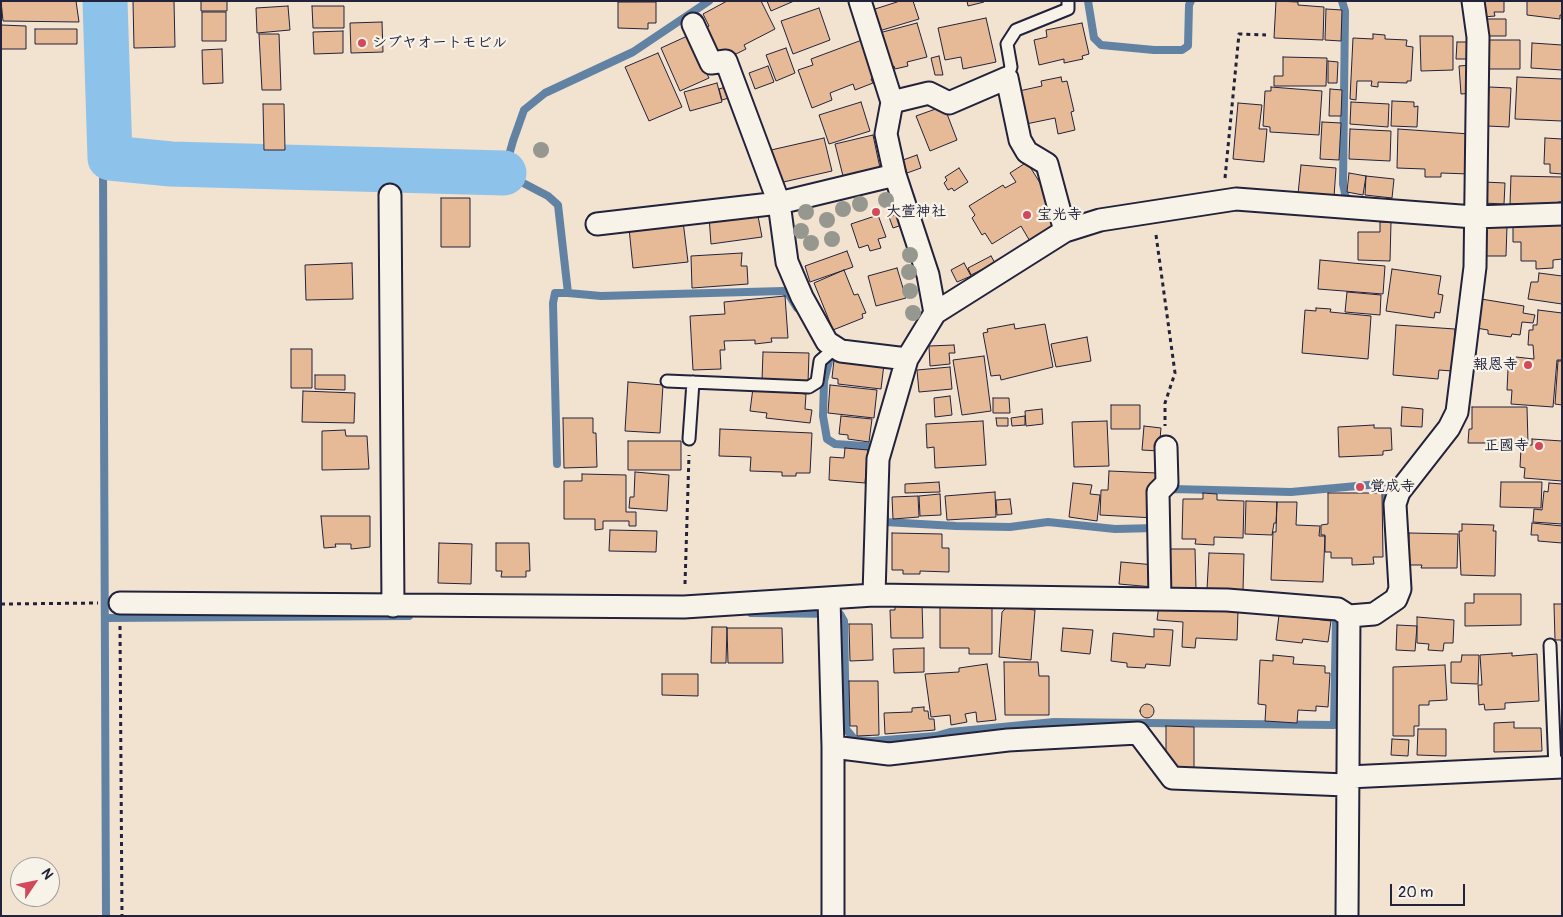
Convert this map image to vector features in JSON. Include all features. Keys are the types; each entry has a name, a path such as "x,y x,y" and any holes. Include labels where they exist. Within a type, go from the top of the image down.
{"street":[{"path":"860,1 892,102 886,134 895,175 928,276 935,313"},
{"path":"120,603 829,608 874,595 1227,600 1338,608 1349,616 1374,614 1396,599 1400,588 1395,504 1399,492 1449,428 1457,412 1475,267 1474,217 1478,37 1473,1"},
{"path":"693,24 711,63 726,61 780,203 788,262 802,297 826,342 841,352 908,359"},
{"path":"892,102 930,92 949,104 1007,78 1020,140 1027,152 1047,164 1065,231"},
{"path":"597,224 780,203 895,175"},
{"path":"390,195 393,606"},
{"path":"874,595 878,459 886,426 908,359 935,313 1065,231 1100,220 1153,210 1236,199 1474,217 1562,214"},
{"path":"1160,599 1158,492 1167,483 1166,447"},
{"path":"829,608 833,746 833,916"},
{"path":"1347,916 1349,616"},
{"path":"833,746 889,754 1008,740 1138,733 1172,778 1347,781 1558,767"}],"lane":[{"path":"1007,78 1011,67 1007,44 1016,30 1068,9 1068,1"},
{"path":"667,381 809,387 817,382 820,361 835,348"},
{"path":"689,439 693,382"},
{"path":"1550,645 1558,767"}],"path":[{"path":"1222,200 1239,34 1266,35"},
{"path":"1153,210 1175,373 1164,403 1166,447"},
{"path":"684,606 685,521 689,439"},
{"path":"1,604 97,603"},
{"path":"120,603 122,916"}],"building":[{"path":"1,1 76,1 79,22 3,21"},
{"path":"133,1 174,1 175,47 134,48"},
{"path":"201,1 227,1 227,11 201,11"},
{"path":"727,1 761,1 775,29 744,45 746,49 728,58 716,56 703,30 709,26 703,14"},
{"path":"767,1 794,1 771,11"},
{"path":"900,1 913,1 919,19 879,31 872,10"},
{"path":"967,1 984,1 984,2 968,6"},
{"path":"1276,1 1298,2 1298,5 1324,7 1323,40 1274,38"},
{"path":"1483,1 1504,1 1504,12 1494,12 1495,16 1483,17"},
{"path":"1527,1 1562,1 1562,15 1560,15 1560,19 1527,15"},
{"path":"618,2 656,2 656,23 648,23 648,29 618,28"},
{"path":"288,6 290,30 257,33 256,8"},
{"path":"312,6 344,6 344,28 313,28"},
{"path":"819,8 830,40 793,54 781,21"},
{"path":"1326,9 1342,10 1341,41 1325,40"},
{"path":"202,12 226,12 226,41 202,41"},
{"path":"986,18 996,62 963,69 961,57 945,60 938,28"},
{"path":"1484,19 1506,19 1506,36 1484,36"},
{"path":"382,22 383,52 351,53 350,23"},
{"path":"917,23 927,57 907,62 908,66 895,69 894,66 888,67 879,33"},
{"path":"1082,23 1089,54 1082,56 1083,59 1064,63 1064,59 1039,65 1034,40 1047,37 1046,30"},
{"path":"1,25 26,26 26,49 1,49"},
{"path":"35,29 77,29 77,44 35,44"},
{"path":"343,31 343,53 314,54 313,32"},
{"path":"694,33 696,51 709,78 680,91 661,48"},
{"path":"259,34 279,34 281,90 262,90"},
{"path":"1373,34 1385,35 1385,39 1407,40 1406,46 1413,47 1411,81 1407,81 1407,83 1378,82 1378,87 1371,86 1372,81 1357,81 1356,100 1350,99 1353,38 1373,39"},
{"path":"1420,36 1453,36 1453,70 1421,71"},
{"path":"862,40 876,77 871,79 873,83 855,90 853,84 830,93 832,100 812,108 798,70 813,65 811,59"},
{"path":"1484,40 1520,40 1520,69 1485,69"},
{"path":"1457,42 1473,42 1473,59 1456,59"},
{"path":"1532,43 1562,45 1562,70 1531,68"},
{"path":"786,48 795,73 776,81 766,55"},
{"path":"222,49 223,83 203,84 202,50"},
{"path":"658,53 682,107 649,121 625,67"},
{"path":"939,56 943,75 935,75 931,58"},
{"path":"1283,57 1327,58 1326,86 1274,86 1274,76 1283,76"},
{"path":"1328,61 1338,62 1337,83 1328,83"},
{"path":"1472,65 1474,93 1461,94 1459,66"},
{"path":"768,66 774,82 755,89 749,73"},
{"path":"1061,77 1062,82 1067,81 1074,111 1071,112 1075,130 1058,134 1055,118 1026,124 1019,91 1042,86 1041,81"},
{"path":"1517,77 1562,79 1562,121 1515,119"},
{"path":"717,83 722,102 690,111 684,92"},
{"path":"729,86 732,97 722,100 719,89"},
{"path":"1271,87 1322,91 1319,135 1270,132 1270,127 1263,126 1265,91 1271,91"},
{"path":"1489,87 1511,88 1509,127 1487,126"},
{"path":"1330,89 1342,90 1341,116 1329,116"},
{"path":"1392,101 1414,102 1414,107 1418,106 1417,127 1391,126"},
{"path":"861,102 870,131 829,144 819,115"},
{"path":"1351,102 1389,104 1388,127 1350,124"},
{"path":"1238,103 1262,105 1259,129 1267,129 1264,162 1233,159"},
{"path":"263,104 284,104 285,150 264,150"},
{"path":"944,106 957,140 930,151 916,116"},
{"path":"1322,122 1341,123 1339,160 1320,159"},
{"path":"1350,129 1391,131 1390,161 1349,159"},
{"path":"1398,129 1470,134 1469,174 1441,173 1441,177 1425,177 1425,169 1397,168"},
{"path":"873,135 880,168 843,176 835,144"},
{"path":"824,138 832,171 779,183 771,150"},
{"path":"1545,138 1562,139 1562,174 1550,173 1550,164 1544,164"},
{"path":"917,155 921,168 907,173 903,160"},
{"path":"1027,162 1045,191 1059,225 1031,243 1021,226 992,244 985,233 982,235 972,218 975,215 969,206 1003,185 1005,188 1016,182 1010,173"},
{"path":"1301,165 1336,168 1334,197 1298,194"},
{"path":"959,168 968,182 954,191 952,188 948,190 944,183 947,180 945,177"},
{"path":"1349,173 1366,176 1363,195 1347,192"},
{"path":"1366,176 1394,179 1392,198 1365,195"},
{"path":"1511,176 1562,177 1562,202 1558,202 1558,207 1524,207 1524,204 1510,204"},
{"path":"1484,182 1505,183 1504,204 1483,203"},
{"path":"441,198 470,198 470,247 441,247"},
{"path":"757,211 762,237 711,244 709,216"},
{"path":"898,214 902,225 893,228 889,217"},
{"path":"878,215 886,237 878,239 881,248 870,251 868,245 859,248 851,224"},
{"path":"683,221 688,262 633,268 629,228"},
{"path":"1380,222 1391,222 1390,261 1358,260 1358,232 1380,232"},
{"path":"1562,223 1562,259 1553,260 1553,268 1536,269 1536,261 1521,261 1521,242 1513,242 1513,224"},
{"path":"1487,225 1507,226 1506,256 1486,256"},
{"path":"847,251 853,267 810,282 805,266"},
{"path":"742,253 741,266 747,266 748,284 692,288 691,256"},
{"path":"991,256 995,263 971,275 968,268"},
{"path":"1320,260 1385,266 1383,294 1318,289"},
{"path":"352,263 353,299 306,300 305,265"},
{"path":"964,263 971,276 957,282 951,270"},
{"path":"897,268 906,298 876,306 868,276"},
{"path":"1392,269 1441,276 1438,294 1443,295 1440,313 1435,312 1434,318 1386,311"},
{"path":"844,270 854,295 858,294 866,313 862,314 863,318 833,330 814,283"},
{"path":"1539,273 1562,276 1562,304 1528,299 1531,282 1538,282"},
{"path":"1347,292 1381,295 1380,315 1345,312"},
{"path":"785,296 788,338 771,338 772,342 755,344 755,340 724,341 725,350 720,350 721,369 693,370 690,316 725,314 724,302"},
{"path":"1481,299 1524,306 1523,313 1535,315 1533,323 1522,322 1520,335 1512,334 1511,337 1488,334 1488,330 1476,328"},
{"path":"1316,308 1331,309 1330,312 1371,316 1368,359 1302,353 1305,310 1316,311"},
{"path":"1538,310 1562,313 1562,360 1557,360 1553,407 1511,404 1512,390 1507,390 1508,369 1512,369 1516,357 1534,359 1533,345 1528,345 1529,330 1533,330 1533,325 1537,325"},
{"path":"1014,324 1015,329 1045,324 1053,367 1001,380 1000,375 991,376 983,333 988,332 987,329"},
{"path":"1396,325 1455,329 1452,371 1439,370 1438,379 1393,375"},
{"path":"1087,337 1091,361 1056,367 1051,344"},
{"path":"954,345 955,353 949,353 950,364 930,366 929,346"},
{"path":"291,349 312,349 312,388 291,388"},
{"path":"763,352 809,353 808,383 762,381"},
{"path":"984,356 991,411 962,415 953,360"},
{"path":"834,360 884,364 881,389 838,384 838,379 832,378"},
{"path":"1558,361 1562,361 1562,405 1555,404"},
{"path":"950,367 952,389 919,392 917,370"},
{"path":"315,375 345,375 345,390 315,389"},
{"path":"628,382 663,385 660,433 625,431"},
{"path":"830,385 877,390 874,418 828,413"},
{"path":"753,388 806,394 805,409 812,410 810,423 766,418 767,413 750,411"},
{"path":"303,391 355,393 354,423 302,422"},
{"path":"950,396 952,415 935,417 934,398"},
{"path":"993,398 1009,398 1010,413 993,413"},
{"path":"1111,405 1140,405 1140,429 1111,429"},
{"path":"1402,407 1423,409 1422,427 1401,426"},
{"path":"1472,407 1527,407 1528,443 1509,443 1509,449 1487,449 1487,443 1468,443 1469,429 1472,429"},
{"path":"1042,409 1043,424 1026,426 1025,411"},
{"path":"841,416 872,419 869,442 848,439 848,435 839,434"},
{"path":"1025,416 1025,425 1012,426 1011,418"},
{"path":"563,418 593,418 593,433 596,433 597,467 564,468"},
{"path":"996,418 1008,418 1008,426 997,426"},
{"path":"983,421 986,465 935,468 934,447 927,448 926,424"},
{"path":"1107,421 1109,466 1074,467 1072,422"},
{"path":"1374,425 1374,428 1391,428 1392,450 1383,451 1383,455 1339,457 1338,427"},
{"path":"1144,426 1161,428 1159,451 1142,450"},
{"path":"720,429 812,433 810,473 782,476 782,472 750,471 751,457 719,456"},
{"path":"345,430 346,436 367,436 369,469 322,470 322,431"},
{"path":"1532,439 1562,441 1562,481 1524,478 1525,468 1520,467 1521,448 1525,448 1525,445 1532,445"},
{"path":"628,441 681,441 681,470 628,470"},
{"path":"845,448 868,450 865,483 829,480 830,457 844,458"},
{"path":"1109,471 1157,473 1155,518 1100,515 1101,490 1108,490"},
{"path":"635,472 669,475 667,511 629,508 630,497 634,497"},
{"path":"582,474 626,475 626,512 636,512 636,526 629,526 629,521 603,521 603,529 595,530 595,519 564,519 564,481 582,481"},
{"path":"939,482 940,492 905,493 905,484"},
{"path":"1501,482 1542,482 1541,508 1500,507"},
{"path":"1073,483 1092,485 1090,494 1100,495 1097,521 1069,517"},
{"path":"1549,483 1562,484 1562,524 1533,522 1534,509 1542,510 1544,491 1548,492"},
{"path":"995,492 996,517 947,520 945,496"},
{"path":"1203,493 1217,494 1217,500 1244,501 1243,538 1214,537 1214,545 1195,544 1196,539 1182,539 1183,499 1203,499"},
{"path":"1328,493 1382,493 1383,557 1373,557 1374,564 1352,565 1352,558 1331,558 1331,552 1325,552 1325,535 1321,535 1321,525 1328,524"},
{"path":"940,494 941,515 920,516 919,496"},
{"path":"918,496 919,517 893,519 892,497"},
{"path":"1010,499 1012,514 997,515 996,500"},
{"path":"1246,501 1277,502 1276,523 1274,523 1272,535 1245,534"},
{"path":"1277,502 1297,502 1296,525 1320,526 1319,536 1325,536 1323,582 1271,580 1273,532 1276,532"},
{"path":"321,516 370,516 370,547 351,549 351,544 335,544 336,547 324,548"},
{"path":"1532,523 1562,526 1562,543 1538,541 1538,535 1531,535"},
{"path":"1462,524 1494,525 1493,531 1496,531 1495,576 1461,575 1459,531 1462,531"},
{"path":"610,530 657,531 656,552 609,551"},
{"path":"892,533 942,534 942,548 949,548 949,572 920,571 920,574 903,574 903,570 892,570"},
{"path":"1409,533 1458,534 1457,568 1421,568 1422,565 1409,565"},
{"path":"439,543 472,544 471,584 438,583"},
{"path":"496,543 529,543 530,571 526,571 526,577 501,577 502,571 496,571"},
{"path":"1165,549 1195,549 1196,589 1166,590"},
{"path":"1209,553 1244,554 1243,590 1207,589"},
{"path":"1121,562 1155,565 1153,587 1119,584"},
{"path":"1474,594 1521,594 1521,625 1465,626 1465,603 1474,603"},
{"path":"895,603 922,603 923,638 891,638 890,610 895,610"},
{"path":"1554,604 1562,604 1562,645 1561,640 1555,640"},
{"path":"1159,605 1238,611 1237,640 1196,638 1195,648 1182,647 1183,622 1157,620"},
{"path":"940,606 992,606 992,654 969,654 969,648 940,648"},
{"path":"1007,607 1035,610 1031,660 999,657 1002,612"},
{"path":"1279,615 1331,621 1328,642 1303,639 1302,643 1276,640"},
{"path":"1417,617 1454,620 1453,643 1444,643 1443,651 1428,650 1429,644 1417,643"},
{"path":"849,624 872,624 873,660 850,661"},
{"path":"1397,625 1417,626 1415,651 1396,650"},
{"path":"712,627 727,627 726,663 711,663"},
{"path":"727,628 782,628 783,663 728,663"},
{"path":"1063,628 1093,630 1090,654 1061,651"},
{"path":"1154,629 1173,630 1170,666 1146,664 1145,668 1127,667 1127,663 1111,661 1113,633 1154,637"},
{"path":"924,648 924,672 894,673 893,649"},
{"path":"1512,653 1512,656 1537,654 1539,701 1505,703 1505,709 1485,710 1484,704 1479,705 1478,685 1482,685 1480,655"},
{"path":"1273,655 1294,657 1293,664 1325,666 1325,673 1330,673 1328,707 1316,706 1316,711 1298,710 1297,723 1265,721 1266,705 1258,704 1260,660 1273,661"},
{"path":"1462,655 1479,655 1478,684 1451,683 1451,662 1461,662"},
{"path":"1004,662 1038,662 1039,676 1049,676 1049,715 1005,715"},
{"path":"987,664 996,720 977,722 976,712 965,714 967,722 951,725 950,715 931,717 925,674 959,672 959,668"},
{"path":"1445,665 1447,700 1429,701 1429,705 1419,705 1419,726 1414,726 1414,736 1393,736 1393,667"},
{"path":"662,674 698,674 698,696 662,695"},
{"path":"849,681 878,681 879,735 857,736 857,726 850,726"},
{"path":"1144,704 1150,704 1154,711 1150,718 1144,718 1140,714 1140,708"},
{"path":"924,707 924,711 928,711 929,719 934,719 935,730 885,734 884,713 912,712 912,708"},
{"path":"1514,722 1514,728 1541,728 1542,751 1494,752 1494,723"},
{"path":"1166,726 1194,727 1194,769 1178,768 1166,756"},
{"path":"1418,729 1446,729 1446,756 1417,755"},
{"path":"1392,739 1409,740 1408,756 1391,755"}],"waterway":[{"path":"105,1 110,158 171,164 504,173"},
{"path":"557,464 553,303 555,293 568,293 558,205 548,196 504,173 513,141 524,110 545,93 633,52 709,1"},
{"path":"1088,1 1094,38 1101,45 1154,50 1182,50 1188,46 1189,5 1191,1"},
{"path":"1342,1 1345,11 1343,184 1346,198"},
{"path":"106,916 103,167 110,158"},
{"path":"568,293 601,296 783,291 789,295 797,308"},
{"path":"825,351 829,361 824,381 823,416 827,439 835,444 879,447"},
{"path":"1167,492 1173,489 1291,492 1379,484 1386,490 1387,506"},
{"path":"885,515 885,522 956,526 1010,527 1048,522 1115,529 1156,528"},
{"path":"751,613 840,614 844,621 846,729 855,740 873,741 936,736 950,732 1054,722 1334,725 1336,620 1340,613"},
{"path":"106,618 409,616"}],"place":[{"name":"シブヤオートモビル","path":"362,43"},
{"name":"大萱神社","path":"876,212"},
{"name":"宝光寺","path":"1027,215"},
{"name":"報恩寺","path":"1528,365"},
{"name":"正國寺","path":"1539,446"},
{"name":"覚成寺","path":"1360,487"}]}
